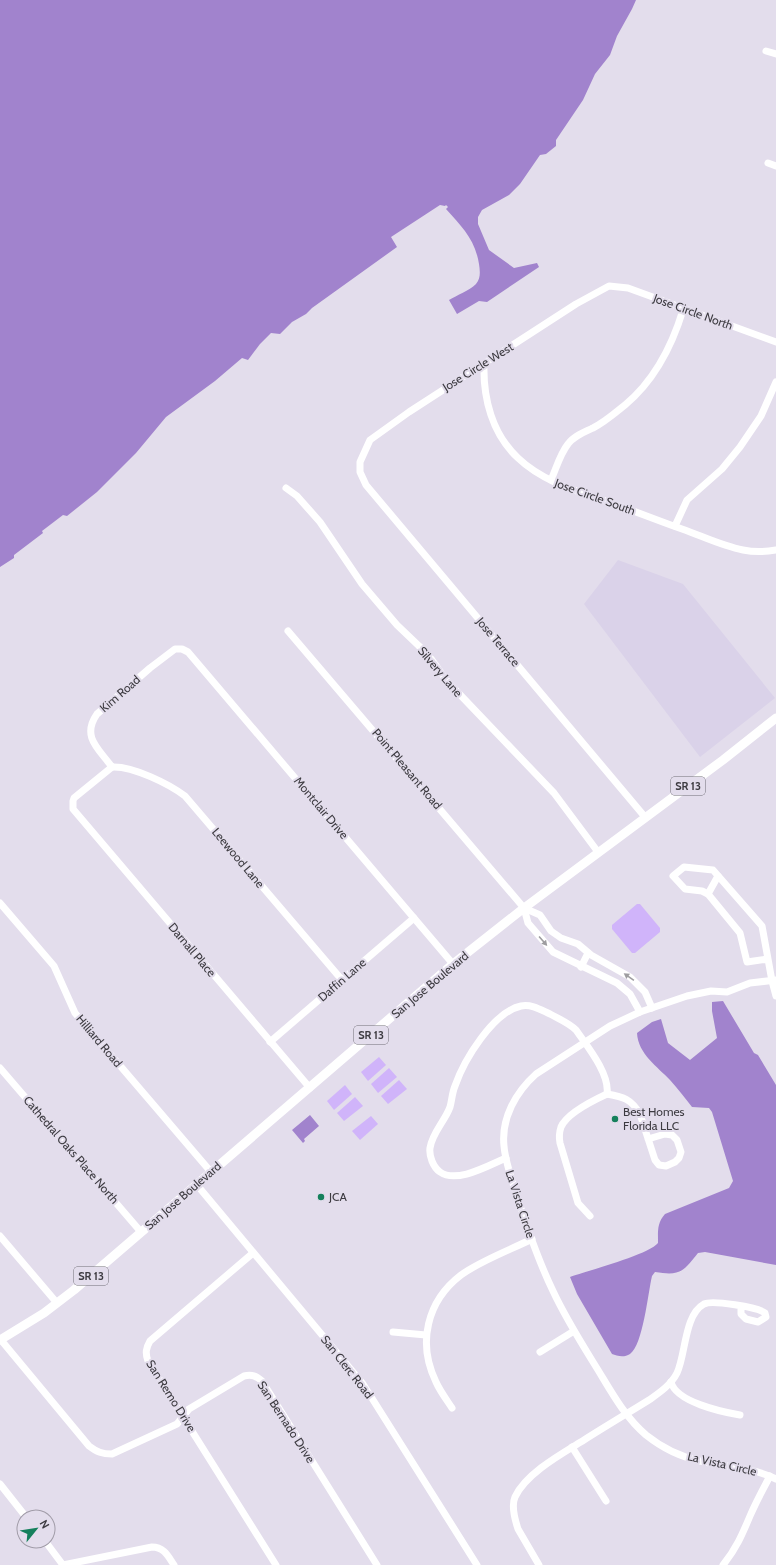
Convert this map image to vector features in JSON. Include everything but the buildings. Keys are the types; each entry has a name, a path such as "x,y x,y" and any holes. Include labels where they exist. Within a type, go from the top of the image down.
{"main road":[{"name":"San Jose Boulevard","path":"0,1340 23,1327 57,1303 454,964 524,908 776,718"}],"street":[{"path":"766,51 776,54"},
{"path":"768,163 776,166"},
{"name":"Jose Circle North","path":"609,286 628,288 684,310 776,342"},
{"name":"Jose Circle West","path":"360,462 370,440 408,412 576,304 609,286"},
{"path":"551,480 567,445 580,434 608,419 641,390 652,376 675,335 684,310"},
{"name":"Jose Circle South","path":"484,364 485,393 490,415 507,445 518,458 535,472 551,480 728,546 753,551 776,550"},
{"path":"674,526 687,500 722,469 740,447 761,416 776,382"},
{"name":"Jose Terrace","path":"360,462 360,472 366,485 645,818"},
{"name":"Silvery Lane","path":"286,488 297,496 320,522 362,584 397,626 419,646 432,660 447,682 554,793 598,852"},
{"name":"Point Pleasant Road","path":"288,630 524,908 540,916 551,931 561,938 578,944 588,953 617,971 630,977 640,985 645,992 652,1008"},
{"name":"Kim Road","path":"112,767 91,738 90,727 97,714 175,649 182,649 188,652"},
{"name":"Montclair Drive","path":"188,652 454,964"},
{"name":"Darnall Place","path":"112,767 74,798 73,809 310,1088"},
{"name":"Leewood Lane","path":"112,767 126,769 151,778 173,788 184,796 342,980"},
{"path":"768,959 747,962 740,933 708,894 702,891 685,889 673,876 684,867 713,870 762,926 776,996"},
{"path":"708,894 718,876"},
{"name":"Hilliard Road","path":"0,902 54,966 75,1013 211,1172"},
{"name":"Point Pleasant Road","path":"524,908 528,923 553,952 581,967 612,980 630,994 640,1012"},
{"name":"Daffin Lane","path":"270,1042 414,918"},
{"path":"581,967 588,953"},
{"path":"612,980 617,971"},
{"name":"La Vista Circle","path":"773,1478 754,1471 699,1461 684,1456 654,1440 626,1414 574,1331 553,1291 523,1215 506,1158 504,1146 505,1125 511,1107 516,1096 526,1082 610,1026 640,1012 687,996 711,991 727,992 750,983 774,980"},
{"path":"506,1158 460,1176 450,1176 440,1172 432,1161 430,1147 451,1105 455,1085 465,1064 473,1050 494,1024 506,1013 522,1006 537,1008 572,1025 605,1076 607,1094"},
{"name":"Cathedral Oaks Place North","path":"0,1068 141,1232"},
{"path":"590,1216 578,1202 560,1143 559,1136 565,1120 572,1114 607,1094 624,1097 630,1101 640,1114 648,1140 655,1160 659,1165 666,1166 680,1158 681,1152 677,1140 672,1135 666,1134 648,1140"},
{"name":"San Clerc Road","path":"197,1185 363,1384 477,1565"},
{"path":"0,1236 57,1303"},
{"path":"452,1408 433,1375 427,1354 426,1335 435,1306 451,1284 472,1269 532,1240"},
{"name":"San Remo Drive","path":"253,1253 150,1341 147,1347 146,1355 148,1361 276,1565"},
{"path":"539,1565 518,1529 514,1513 515,1498 526,1481 555,1458 650,1399 671,1382 680,1365 691,1319 697,1309 705,1303 710,1302 741,1306"},
{"path":"540,1352 574,1331"},
{"path":"393,1332 426,1335"},
{"name":"San Bernado Drive","path":"0,1340 89,1446 96,1452 104,1454 112,1454 178,1424 189,1410 244,1376 250,1375 257,1377 262,1381 377,1565"},
{"path":"671,1382 672,1387 678,1392 700,1406 740,1415"},
{"path":"572,1447 606,1501"},
{"path":"723,1565 735,1549 750,1517 773,1478"},
{"path":"0,1484 20,1509"},
{"path":"50,1549 63,1565 152,1547 161,1548 166,1552 174,1565"}],"shaded area":[{"path":"0,0 636,0 617,36 610,55 595,74 583,100 556,140 556,146 546,154 540,155 520,184 509,195 482,210 478,217 478,224 489,250 514,268 537,263 539,267 487,302 479,301 457,314 449,300 466,291 478,282 480,272 479,264 471,240 446,209 448,207 446,205 440,205 391,237 397,247 312,308 306,314 292,322 280,334 271,333 260,344 248,360 242,358 215,381 166,417 136,453 97,492 67,516 63,515 42,531 43,533 14,555 14,558 0,567"},
{"path":"618,560 683,584 775,698 700,757 584,604"},
{"path":"637,904 640,904 660,928 660,932 635,953 632,953 612,929 612,925"},
{"path":"723,1001 754,1053 758,1055 776,1085 776,1265 705,1252 698,1253 688,1265 676,1273 655,1272 652,1276 642,1330 635,1349 628,1355 623,1356 612,1354 577,1294 570,1277 617,1262 652,1248 658,1243 659,1224 665,1214 729,1188 733,1181 712,1112 709,1108 692,1107 670,1080 649,1060 638,1041 637,1033 652,1022 661,1019 668,1043 690,1060 717,1038 712,1011 712,1002"},
{"path":"379,1057 386,1065 368,1081 361,1072"},
{"path":"389,1068 397,1077 378,1093 371,1084"},
{"path":"399,1080 407,1089 388,1104 381,1096"},
{"path":"345,1085 352,1094 334,1110 327,1101"},
{"path":"355,1097 363,1106 344,1121 337,1113"},
{"path":"310,1115 319,1126 304,1139 305,1141 303,1143 292,1130"},
{"path":"371,1116 378,1124 360,1140 352,1131"}],"place":[{"name":"Best Homes Florida LLC","path":"615,1119"},
{"name":"JCA","path":"321,1197"}]}
